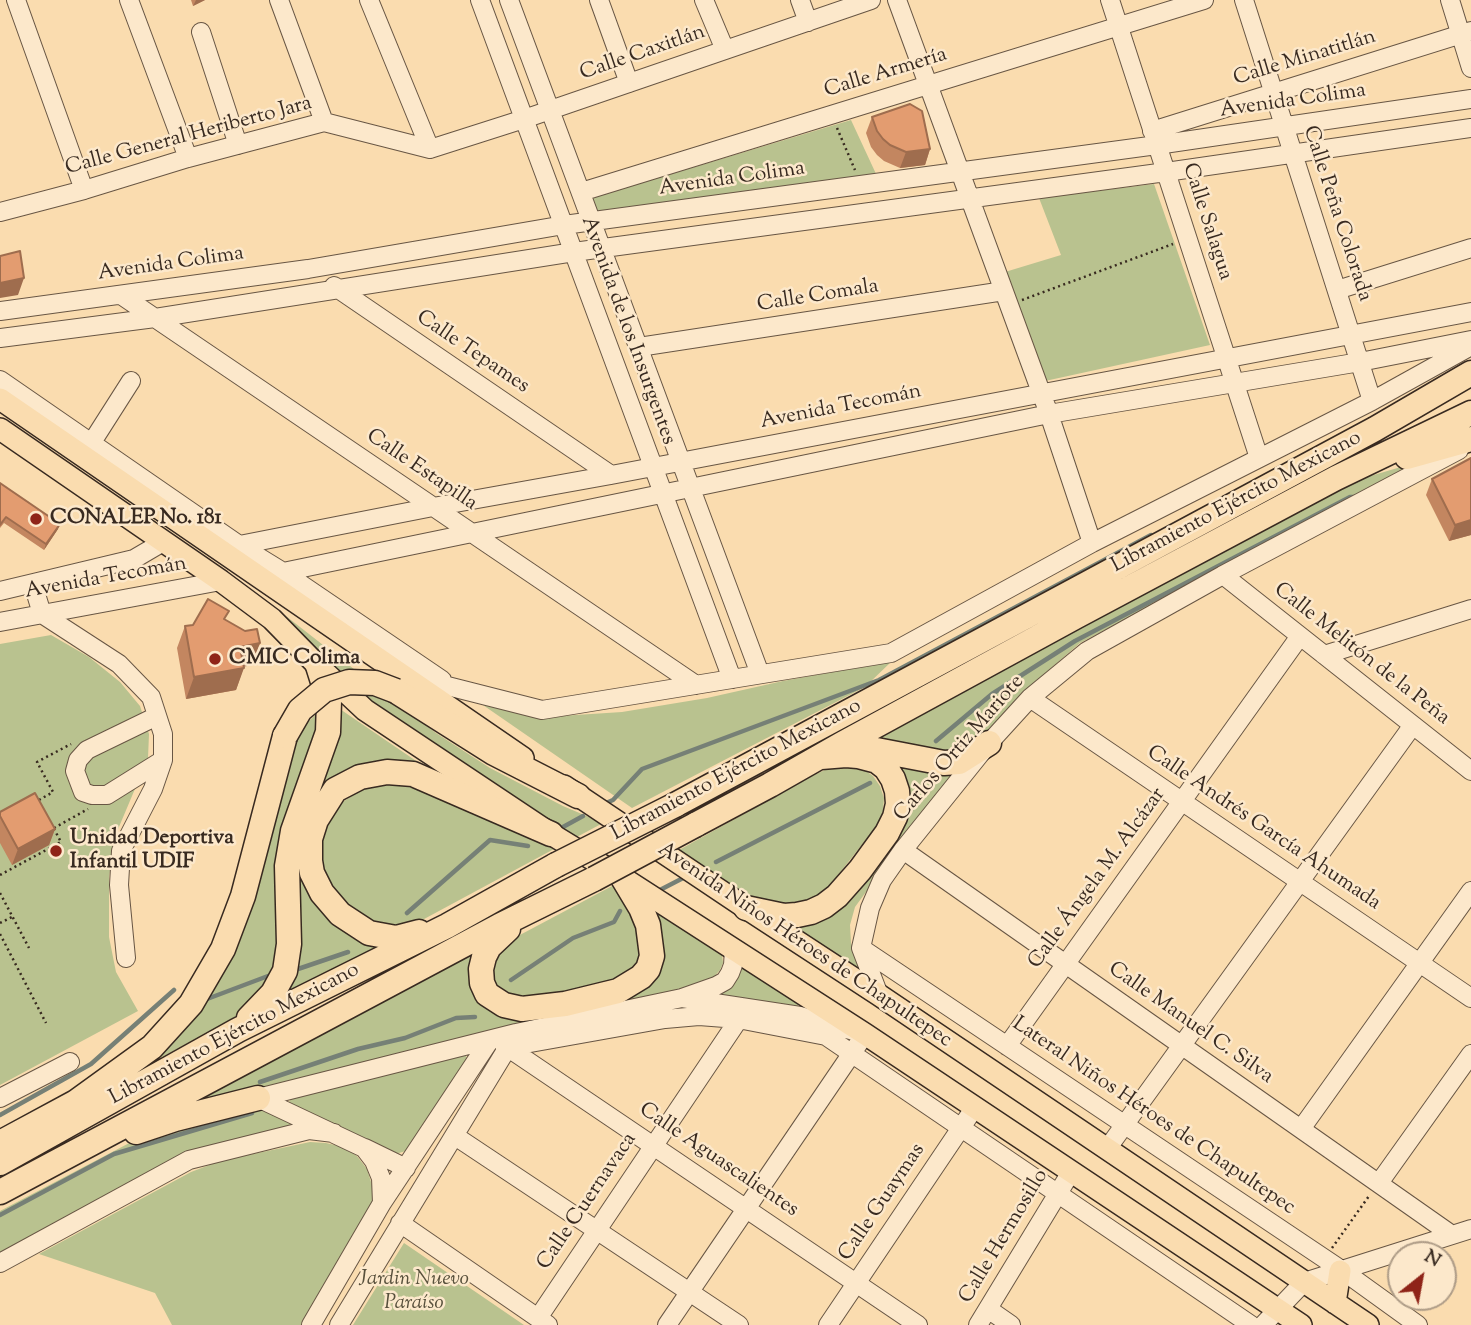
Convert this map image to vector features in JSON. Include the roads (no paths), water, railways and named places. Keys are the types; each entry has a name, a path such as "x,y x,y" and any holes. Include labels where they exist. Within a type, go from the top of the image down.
{"highway":[{"path":"1375,429 1471,355"},
{"name":"Libramiento Ejército Mexicano","path":"0,1163 238,1030 447,926 556,865 675,805 1375,429 1471,373"},
{"name":"Libramiento Ejército Mexicano","path":"0,1192 770,785 1089,609 1336,478 1471,413"},
{"path":"1336,478 1471,441"},
{"path":"238,1030 273,993 285,971 289,944 287,866 293,831 328,732 329,701 318,666"},
{"path":"0,1143 76,1102 152,1047 191,1004 223,948 243,896 285,736 300,710 324,690 349,682 399,683 494,752 578,796"},
{"path":"842,744 944,763 959,762 989,743"},
{"path":"746,908 784,916 811,912 824,906 837,896 860,870 887,833 895,817 897,791 886,768 877,761 846,755 817,757"},
{"path":"447,926 396,937 369,933 340,914 322,893 312,873 310,839 316,820 335,790 360,777 387,772 413,774 551,834"},
{"path":"525,913 489,947 484,957 482,983 487,994 504,1005 522,1009 565,1004 618,991 641,977 648,969 652,956 648,925 641,908 622,878"},
{"path":"72,1153 175,1119 258,1098"},
{"path":"0,1154 44,1138"}],"main road":[{"path":"0,399 88,449 229,547 262,579 399,683"},
{"name":"Avenida Niños Héroes de Chapultepec","path":"0,429 272,619 365,710 551,834 975,1107 1071,1172 1270,1317 1301,1325"},
{"name":"Avenida Niños Héroes de Chapultepec","path":"578,796 879,995 1368,1325"},
{"path":"1332,1265 1335,1303"}],"street":[{"path":"16,0 83,190"},
{"path":"129,0 188,158"},
{"path":"279,0 324,122"},
{"path":"369,0 430,149"},
{"name":"Avenida de los Insurgentes","path":"480,0 732,679"},
{"name":"Avenida de los Insurgentes","path":"509,0 760,674"},
{"path":"599,0 629,83"},
{"path":"705,0 724,50"},
{"path":"800,0 808,22"},
{"name":"Calle Caxitlán","path":"430,149 871,0"},
{"path":"897,0 1049,414 1092,543"},
{"name":"Calle Salagua","path":"1110,0 1259,458"},
{"name":"Calle Armería","path":"581,192 1204,0"},
{"name":"Calle Peña Colorada","path":"1244,0 1372,401"},
{"path":"1450,0 1466,33 1471,68"},
{"path":"201,32 238,145"},
{"name":"Calle Minatitlán","path":"1155,138 1274,93 1466,33"},
{"name":"Avenida Colima","path":"0,311 308,269 564,225 959,171 1155,138 1284,126 1471,99"},
{"name":"Calle General Heriberto Jara","path":"0,212 324,122 430,149"},
{"path":"0,338 155,318 602,248 1471,128"},
{"path":"1337,290 1471,248"},
{"name":"Calle Tepames","path":"308,269 611,475"},
{"name":"Calle Estapilla","path":"121,295 696,685"},
{"name":"Calle Comala","path":"639,347 1007,298"},
{"name":"Avenida Tecomán","path":"229,547 1471,312"},
{"path":"262,579 283,572 1049,414 1360,362 1471,340"},
{"name":"Libramiento Ejército Mexicano","path":"399,683 453,688 542,709 891,653 1092,543 1372,401 1471,346"},
{"path":"0,380 88,449 131,381"},
{"path":"1223,575 1471,441"},
{"name":"Avenida Tecomán","path":"0,591 134,559 163,542"},
{"path":"229,547 283,572 453,688"},
{"name":"Calle Melitón de la Peña","path":"1223,575 1471,771"},
{"name":"Carlos Ortiz Mariote","path":"861,948 870,908 882,880 989,743 1030,698 1087,651 1223,575"},
{"name":"Avenida Tecomán","path":"0,622 221,582"},
{"path":"33,584 42,614 119,664 151,697 163,734 163,761 153,789 121,851 118,885 126,958"},
{"path":"700,591 728,586"},
{"path":"1324,655 1471,608"},
{"name":"Calle Ángela M. Alcázar","path":"1007,1046 1300,636"},
{"name":"Calle Andrés García Ahumada","path":"1030,698 1471,998"},
{"path":"157,716 86,750 78,760 75,771 83,792 92,795 107,794 163,761"},
{"path":"1107,1149 1413,725"},
{"name":"Calle Manuel C. Silva","path":"903,850 1452,1235"},
{"path":"1301,1129 1471,891"},
{"path":"861,948 879,995"},
{"name":"Lateral Niños Héroes de Chapultepec","path":"861,948 1418,1325"},
{"path":"258,1098 490,1040 682,998 725,981 733,965 733,949"},
{"path":"682,998 826,1037 1251,1325"},
{"path":"339,1325 508,1046 686,1017 742,1013 800,1016 865,1034 667,1325"},
{"name":"Calle Cuernavaca","path":"543,1321 597,1230 742,1013"},
{"path":"311,1325 382,1203 490,1040"},
{"name":"Calle Aguascalientes","path":"490,1040 508,1046 918,1325"},
{"path":"1379,1183 1471,1054"},
{"path":"0,1098 70,1062"},
{"path":"258,1098 406,1168"},
{"name":"Calle Guaymas","path":"828,1325 975,1107"},
{"path":"0,1263 189,1160 287,1134 309,1130 334,1133"},
{"path":"455,1136 739,1325"},
{"path":"365,1148 381,1178 382,1203"},
{"name":"Calle Hermosillo","path":"978,1325 1071,1172"},
{"path":"400,1223 543,1321"},
{"path":"1270,1317 1304,1282 1332,1265 1471,1228"},
{"path":"988,1309 1011,1325"}],"waterway":[{"path":"936,741 992,694 1075,641 1350,497 1358,497"},
{"path":"606,803 613,800 642,769 879,680 1151,535"},
{"path":"716,862 870,783"},
{"path":"563,827 583,816"},
{"path":"407,913 490,840 528,846"},
{"path":"658,891 687,876"},
{"path":"511,980 573,938 614,922 620,911"},
{"path":"298,969 348,952"},
{"path":"207,999 268,976"},
{"path":"0,1115 91,1064 174,990"},
{"path":"260,1082 358,1049 405,1038 456,1018 475,1017"},
{"path":"0,1215 114,1154 252,1113"}],"place":[{"name":"CONALEP No. 181","path":"36,519"},
{"name":"CMIC Colima","path":"215,659"},
{"name":"Unidad Deportiva Infantil UDIF","path":"56,851"}],"park label":[{"name":"Jardin Nuevo Paraíso","path":"414,1292"}]}
